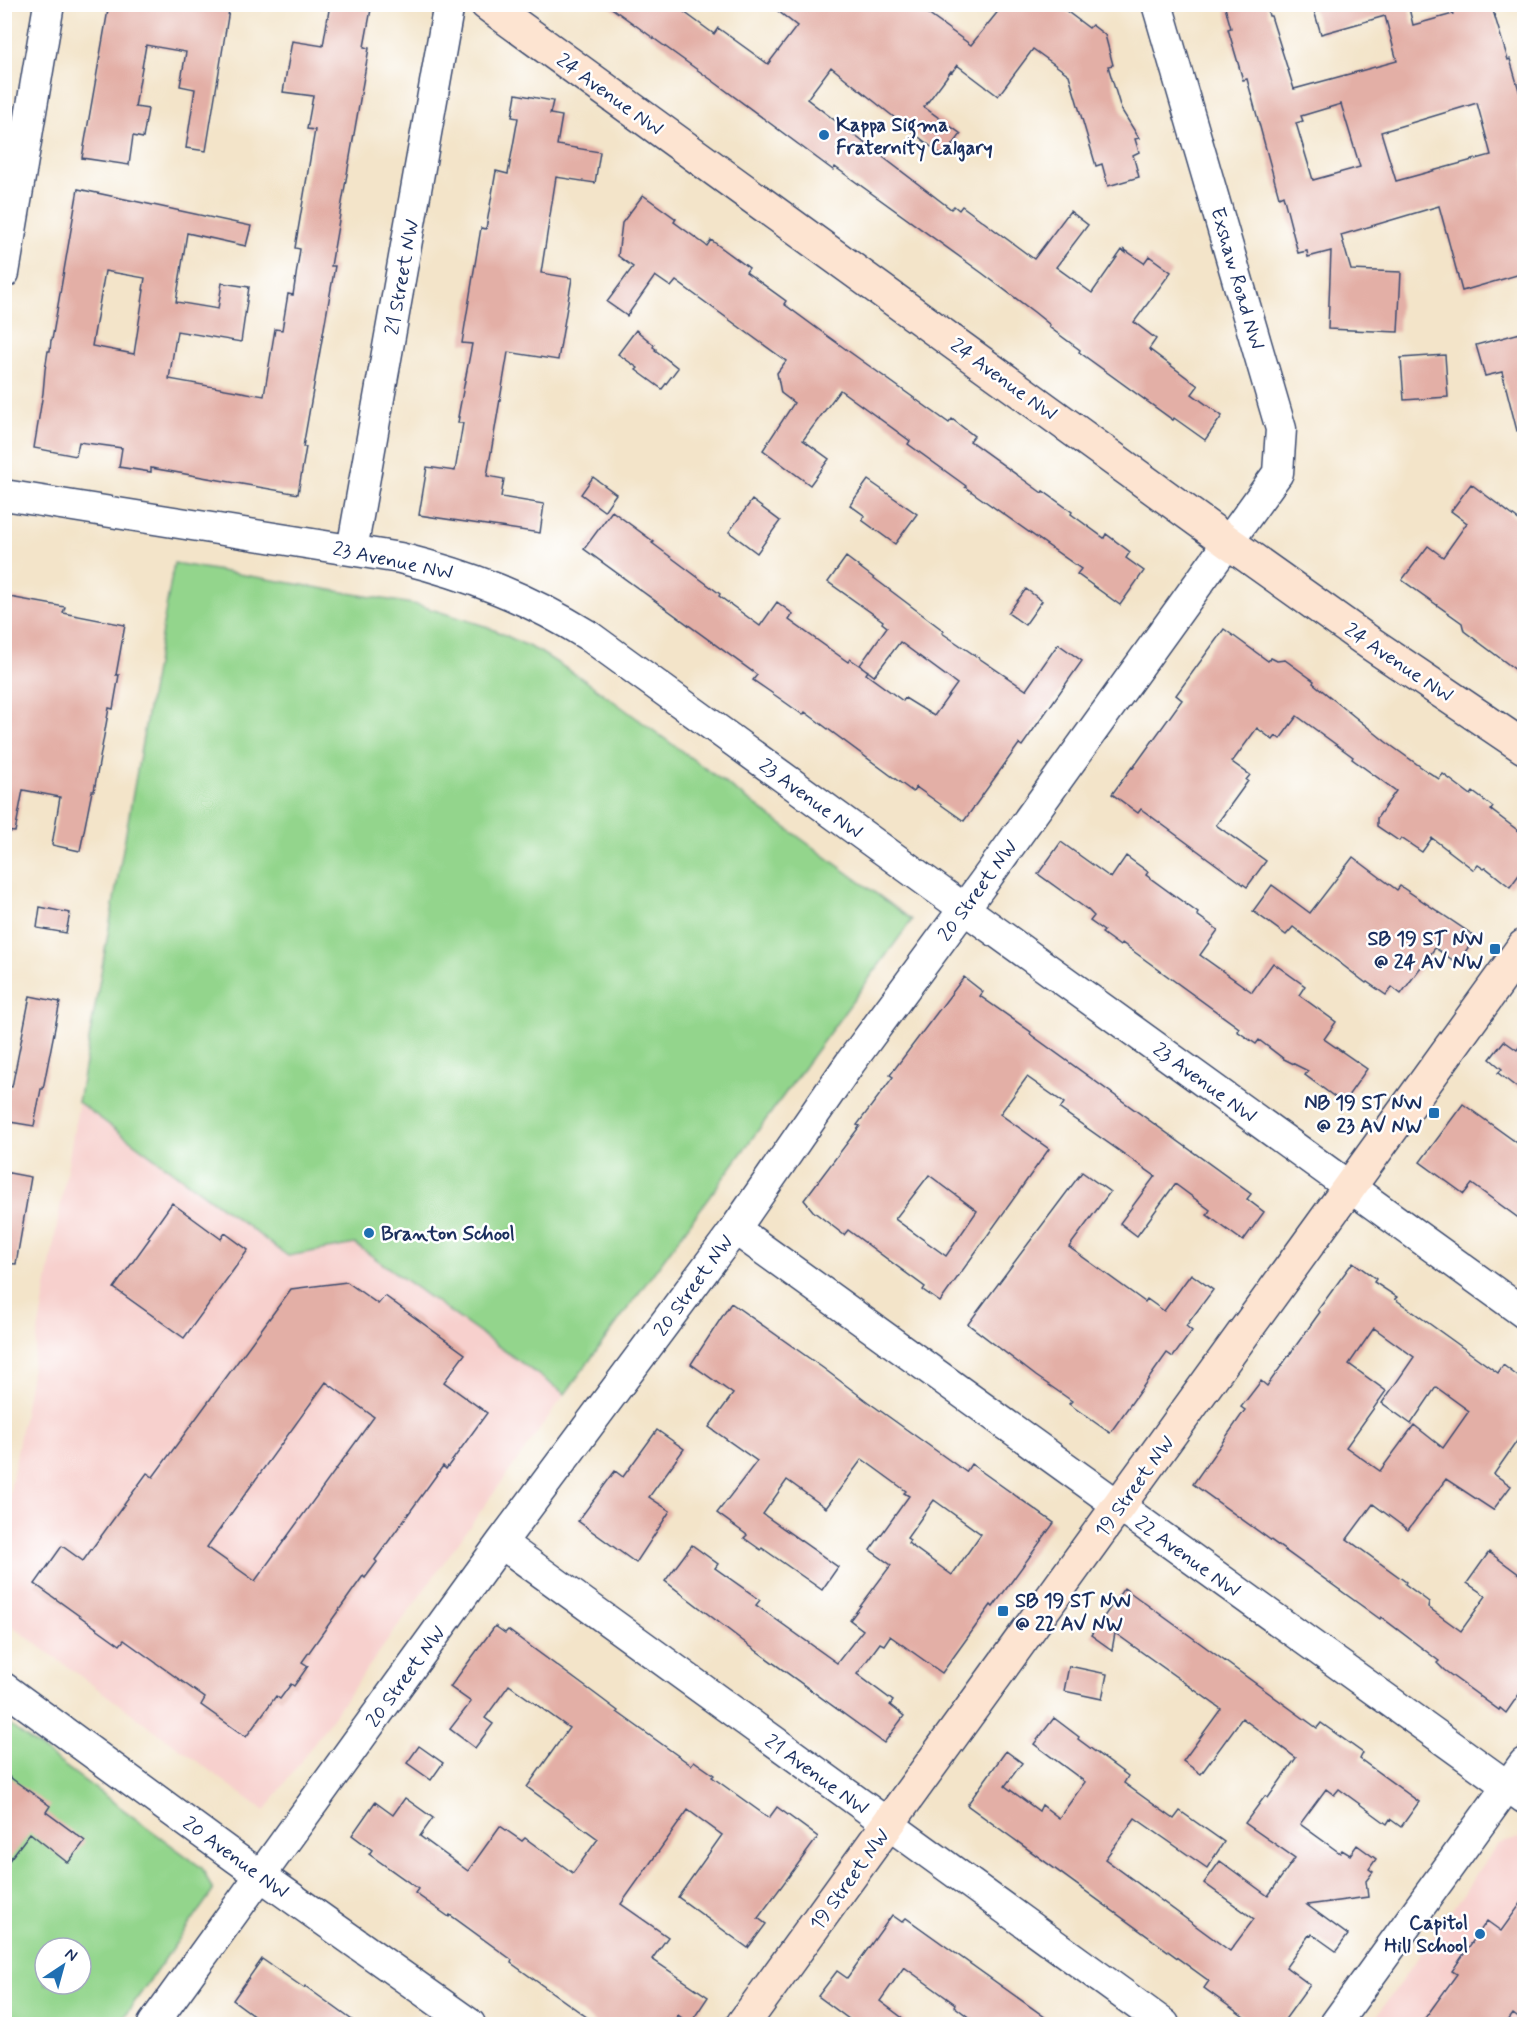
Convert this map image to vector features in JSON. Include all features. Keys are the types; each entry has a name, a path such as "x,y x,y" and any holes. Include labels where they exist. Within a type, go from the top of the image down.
{"street":[{"path":"4,273 49,4"},
{"name":"21 Street NW","path":"352,550 449,4"},
{"name":"24 Avenue NW","path":"487,4 1228,542 1370,643 1524,747"},
{"name":"Exshaw Road NW","path":"1158,4 1281,429 1278,473 1228,542"},
{"name":"23 Avenue NW","path":"4,495 400,558 491,585 562,620 589,636 1524,1313"},
{"name":"20 Street NW","path":"153,2025 501,1543 735,1229 850,1063 964,909 1228,542"},
{"name":"19 Street NW","path":"743,2025 1524,946"},
{"name":"22 Avenue NW","path":"735,1229 1119,1506 1519,1782"},
{"name":"21 Avenue NW","path":"501,1543 1164,2025"},
{"name":"20 Avenue NW","path":"4,1688 470,2025"},
{"path":"1335,2025 1519,1782"}],"shaded area":[{"name":"Branton School","path":"174,563 418,605 488,627 540,652 586,681 912,920 565,1394 265,1811 5,1621 5,1520"},
{"name":"Capitol Hill School","path":"1524,1837 1524,2024 1371,2024 1498,1844"}],"green space":[{"name":"Branton School","path":"174,563 418,605 488,627 540,652 586,681 912,920 565,1394 355,1244 288,1256 78,1102"},
{"path":"4,1721 202,1868 213,1891 119,2024 5,2024"}],"building":[{"path":"109,4 230,4 206,151 186,148 195,89 180,86 186,52 146,45 135,107 148,109 143,138 133,136 129,165 82,158"},
{"path":"330,4 372,4 364,47 369,48 331,266 335,266 303,447 306,447 298,494 151,468 151,472 119,467 122,448 79,442 76,456 34,448 48,351 50,351 78,189 251,226 246,246 187,233 176,302 218,309 222,283 249,287 241,342 177,331 169,379 264,396 275,329 282,330 288,294 293,295 300,249 295,248 315,130 307,129 313,96 283,92 292,41 323,46","holes":["105,271 145,278 134,354 92,346"]},
{"path":"606,4 673,4 714,34 718,28 768,64 797,26 769,4 914,4 971,45 1004,4 1057,4 1089,28 1092,25 1105,35 1113,65 1108,66 1121,109 1139,138 1135,139 1139,152 1133,155 1139,177 1108,186 1102,164 1096,166 1069,75 1033,49 998,96 957,65 951,71 924,107 961,134 944,157 831,67 807,99 951,209 954,206 959,210 962,206 1034,259 1070,211 1088,225 1056,267 1092,293 1122,250 1144,263 1149,256 1171,272 1134,322 1156,339 1149,349 1198,386 1192,394 1222,416 1205,440 1174,418 1173,420 1079,352 1080,350 1049,327 1050,325 982,273 835,167 833,170"},
{"path":"1224,4 1266,4 1294,89 1397,61 1385,16 1321,34 1312,4 1408,4 1413,25 1453,14 1451,4 1491,4 1524,108 1524,273 1462,291 1439,206 1341,235 1351,270 1401,272 1398,332 1328,329 1331,251 1308,257 1307,251 1298,253 1283,195 1279,197 1247,79 1243,80 1228,29 1231,28","holes":["1477,103 1491,155 1396,181 1381,132","1341,104 1360,167 1313,180 1296,123 1303,121 1301,116"]},
{"path":"516,94 553,101 550,114 562,116 557,145 600,152 595,183 556,177 541,273 572,278 558,360 508,352 487,476 504,479 501,497 544,504 540,533 419,515 427,467 455,471 463,423 458,423 458,417 472,344 462,343 481,228 486,229 496,171 508,174 518,118 512,117"},
{"path":"643,195 707,246 711,240 749,268 746,272 786,301 784,304 826,335 949,423 952,419 974,436 970,441 1042,493 1043,491 1104,538 1106,534 1130,552 1126,558 1144,571 1120,605 1077,574 1081,569 965,487 908,444 910,441 840,390 803,440 829,459 810,485 763,450 794,403 781,393 777,373 786,361 676,281 671,287 655,276 627,316 607,302 633,267 618,256 622,223"},
{"path":"636,330 654,345 655,350 678,368 662,389 618,354"},
{"path":"1524,332 1524,430 1517,431 1502,372 1485,376 1476,345"},
{"path":"1445,355 1448,397 1404,400 1401,358"},
{"path":"593,477 616,494 604,511 581,494"},
{"path":"868,480 917,514 895,544 862,520 865,516 850,505"},
{"path":"1471,484 1524,524 1524,676 1464,631 1462,623 1402,580 1428,546 1443,557 1467,523 1451,511"},
{"path":"752,500 780,521 757,553 729,532"},
{"path":"612,511 760,626 777,602 793,614 789,620 848,662 850,659 866,669 860,665 887,627 882,623 883,621 828,582 846,557 944,631 942,633 1026,690 1058,644 1082,661 1022,746 1019,744 964,821 916,787 913,792 805,712 803,715 753,680 757,675 584,549","holes":["900,642 957,684 934,716 905,698 903,701 866,674 868,671 874,676"]},
{"path":"1026,589 1042,601 1025,625 1008,613"},
{"path":"4,596 65,607 63,613 125,625 116,675 119,675 113,709 109,708 80,851 52,845 60,797 23,790 15,832 4,831"},
{"path":"1224,629 1268,661 1271,658 1277,661 1285,660 1314,681 1313,683 1386,742 1428,772 1439,779 1443,774 1471,795 1473,792 1493,807 1491,810 1524,835 1524,868 1510,887 1486,868 1478,865 1474,870 1432,838 1422,852 1401,838 1399,841 1377,826 1377,818 1396,791 1297,716 1280,739 1276,736 1273,740 1257,728 1232,762 1250,775 1216,825 1266,861 1247,887 1141,809 1138,813 1112,794 1182,700 1176,695"},
{"path":"1061,842 1111,878 1126,856 1148,872 1146,875 1218,930 1200,955 1252,992 1273,963 1305,986 1299,995 1336,1022 1324,1039 1367,1069 1343,1103 1305,1075 1308,1071 1284,1059 1259,1040 1256,1044 1237,1031 1239,1028 1122,943 1120,946 1102,933 1104,931 1090,921 1094,916 1088,910 1038,874"},
{"path":"1353,857 1397,890 1400,886 1476,937 1457,963 1435,948 1401,994 1392,987 1386,995 1366,983 1293,927 1286,935 1253,911 1272,885 1310,913"},
{"path":"40,907 70,913 66,933 37,928"},
{"path":"964,977 983,992 980,996 1031,1032 1030,1034 1251,1194 1247,1199 1264,1212 1243,1241 1207,1215 1210,1210 1175,1184 1137,1236 1120,1223 1155,1176 1060,1109 1064,1103 1027,1077 1000,1114 1049,1149 940,1302 923,1290 925,1287 848,1230 844,1235 813,1211 804,1200 860,1126 857,1125 893,1077 890,1075","holes":["929,1175 977,1211 946,1256 895,1219"]},
{"path":"30,996 60,1002 34,1126 4,1121 4,1086 12,1087"},
{"path":"1524,1040 1524,1093 1498,1073 1502,1069 1490,1059 1504,1041 1517,1050"},
{"path":"1463,1104 1524,1148 1524,1222 1472,1184 1464,1194 1420,1162"},
{"path":"4,1172 31,1177 16,1264 4,1263"},
{"path":"1082,1172 1110,1192 1069,1247 1145,1302 1147,1299 1164,1311 1191,1274 1213,1290 1186,1326 1192,1331 1173,1357 1167,1353 1110,1433 1069,1404 1072,1401 968,1324"},
{"path":"172,1203 221,1239 225,1233 248,1250 184,1338 114,1288"},
{"path":"1353,1262 1376,1279 1374,1282 1397,1297 1395,1299 1498,1373 1503,1365 1524,1381 1524,1431 1494,1474 1511,1486 1493,1510 1446,1479 1408,1530 1373,1504 1347,1539 1406,1582 1405,1584 1429,1602 1428,1607 1461,1631 1486,1596 1467,1583 1489,1552 1524,1578 1524,1687 1506,1713 1444,1670 1437,1663 1439,1661 1381,1617 1380,1619 1193,1484 1245,1410 1241,1407 1261,1381 1267,1386 1320,1312 1318,1310","holes":["1374,1328 1414,1357 1382,1403 1411,1424 1436,1387 1469,1411 1443,1448 1414,1425 1380,1471 1346,1447 1386,1391 1349,1364"]},
{"path":"347,1282 378,1304 385,1296 465,1354 444,1382 487,1413 446,1469 443,1466 375,1560 377,1562 365,1578 363,1576 302,1662 308,1666 294,1686 291,1684 280,1699 276,1696 246,1737 201,1705 205,1698 124,1640 120,1645 35,1584 62,1546 83,1561 147,1473 153,1477 291,1289","holes":["326,1382 374,1417 255,1581 207,1547"]},
{"path":"731,1303 966,1472 971,1464 1054,1523 942,1673 890,1636 884,1645 880,1643 857,1674 893,1701 890,1705 904,1716 884,1743 747,1644 665,1581 692,1545 718,1564 715,1568 760,1600 756,1605 837,1663 863,1630 850,1620 891,1565 870,1550 909,1496 904,1493 906,1491 862,1459 826,1508 787,1480 763,1514 838,1567 822,1590 744,1538 747,1535 717,1513 757,1461 709,1427 733,1394 691,1364","holes":["934,1500 981,1534 952,1575 908,1543 910,1540 907,1538"]},
{"path":"657,1430 684,1449 649,1497 670,1511 636,1563 578,1521 615,1471 623,1477"},
{"path":"1124,1588 1317,1728 1321,1723 1363,1753 1360,1759 1419,1802 1401,1827 1390,1819 1387,1824 1339,1789 1334,1795 1326,1789 1300,1824 1340,1853 1342,1850 1350,1855 1357,1845 1376,1859 1369,1869 1373,1872 1366,1881 1368,1897 1307,1905 1348,1935 1336,1951 1312,1934 1309,1935 1286,1967 1310,1985 1281,2025 1255,2025 1204,1988 1209,1981 967,1805 1006,1751 1022,1763 1005,1786 1039,1811 1042,1805 1059,1818 1085,1782 1034,1744 1054,1718 1128,1776 1124,1783 1174,1819 1180,1811 1224,1842 1207,1868 1135,1818 1105,1859 1230,1951 1254,1919 1204,1883 1220,1861 1268,1896 1295,1858 1245,1823 1265,1796 1268,1798 1296,1758 1242,1718 1201,1774 1183,1761 1221,1709 1115,1633 1112,1650 1091,1635"},
{"path":"495,1626 505,1633 508,1630 617,1712 691,1765 694,1761 714,1775 712,1777 769,1818 777,1807 818,1837 758,1918 766,1924 748,1948 678,1897 722,1835 688,1810 621,1904 668,1937 652,1959 708,1997 690,2024 678,2015 672,2025 598,2025 511,1963 512,1960 450,1915 449,1917 415,1893 418,1889 369,1854 372,1850 352,1835 375,1802 393,1815 405,1798 433,1818 420,1836 468,1871 500,1826 522,1841 525,1838 573,1873 598,1839 527,1787 569,1728 509,1685 485,1718 493,1724 475,1748 450,1729 471,1702 450,1687"},
{"path":"1069,1666 1107,1674 1102,1699 1064,1691"},
{"path":"419,1746 443,1763 431,1780 407,1763"},
{"path":"4,1773 50,1806 46,1812 85,1841 68,1863 30,1833 4,1867"},
{"path":"1524,1899 1524,2022 1513,2014 1505,2025 1420,2025 1457,1974 1452,1971 1487,1921 1501,1931"},
{"path":"892,1915 902,1922 906,1918 1056,2025 979,2025 954,2006 955,2004 904,1967 880,2001 912,2025 857,2025 818,1996 837,1971 847,1978"},
{"path":"262,1959 304,1988 305,1986 359,2025 267,2025 233,2000"}],"place":[{"name":"Kappa Sigma Fraternity Calgary","path":"824,135"},
{"name":"SB 19 ST NW @ 24 AV NW","path":"1495,949"},
{"name":"NB 19 ST NW @ 23 AV NW","path":"1434,1113"},
{"name":"Branton School","path":"369,1233"},
{"name":"SB 19 ST NW @ 22 AV NW","path":"1003,1611"},
{"name":"Capitol Hill School","path":"1480,1934"}]}
